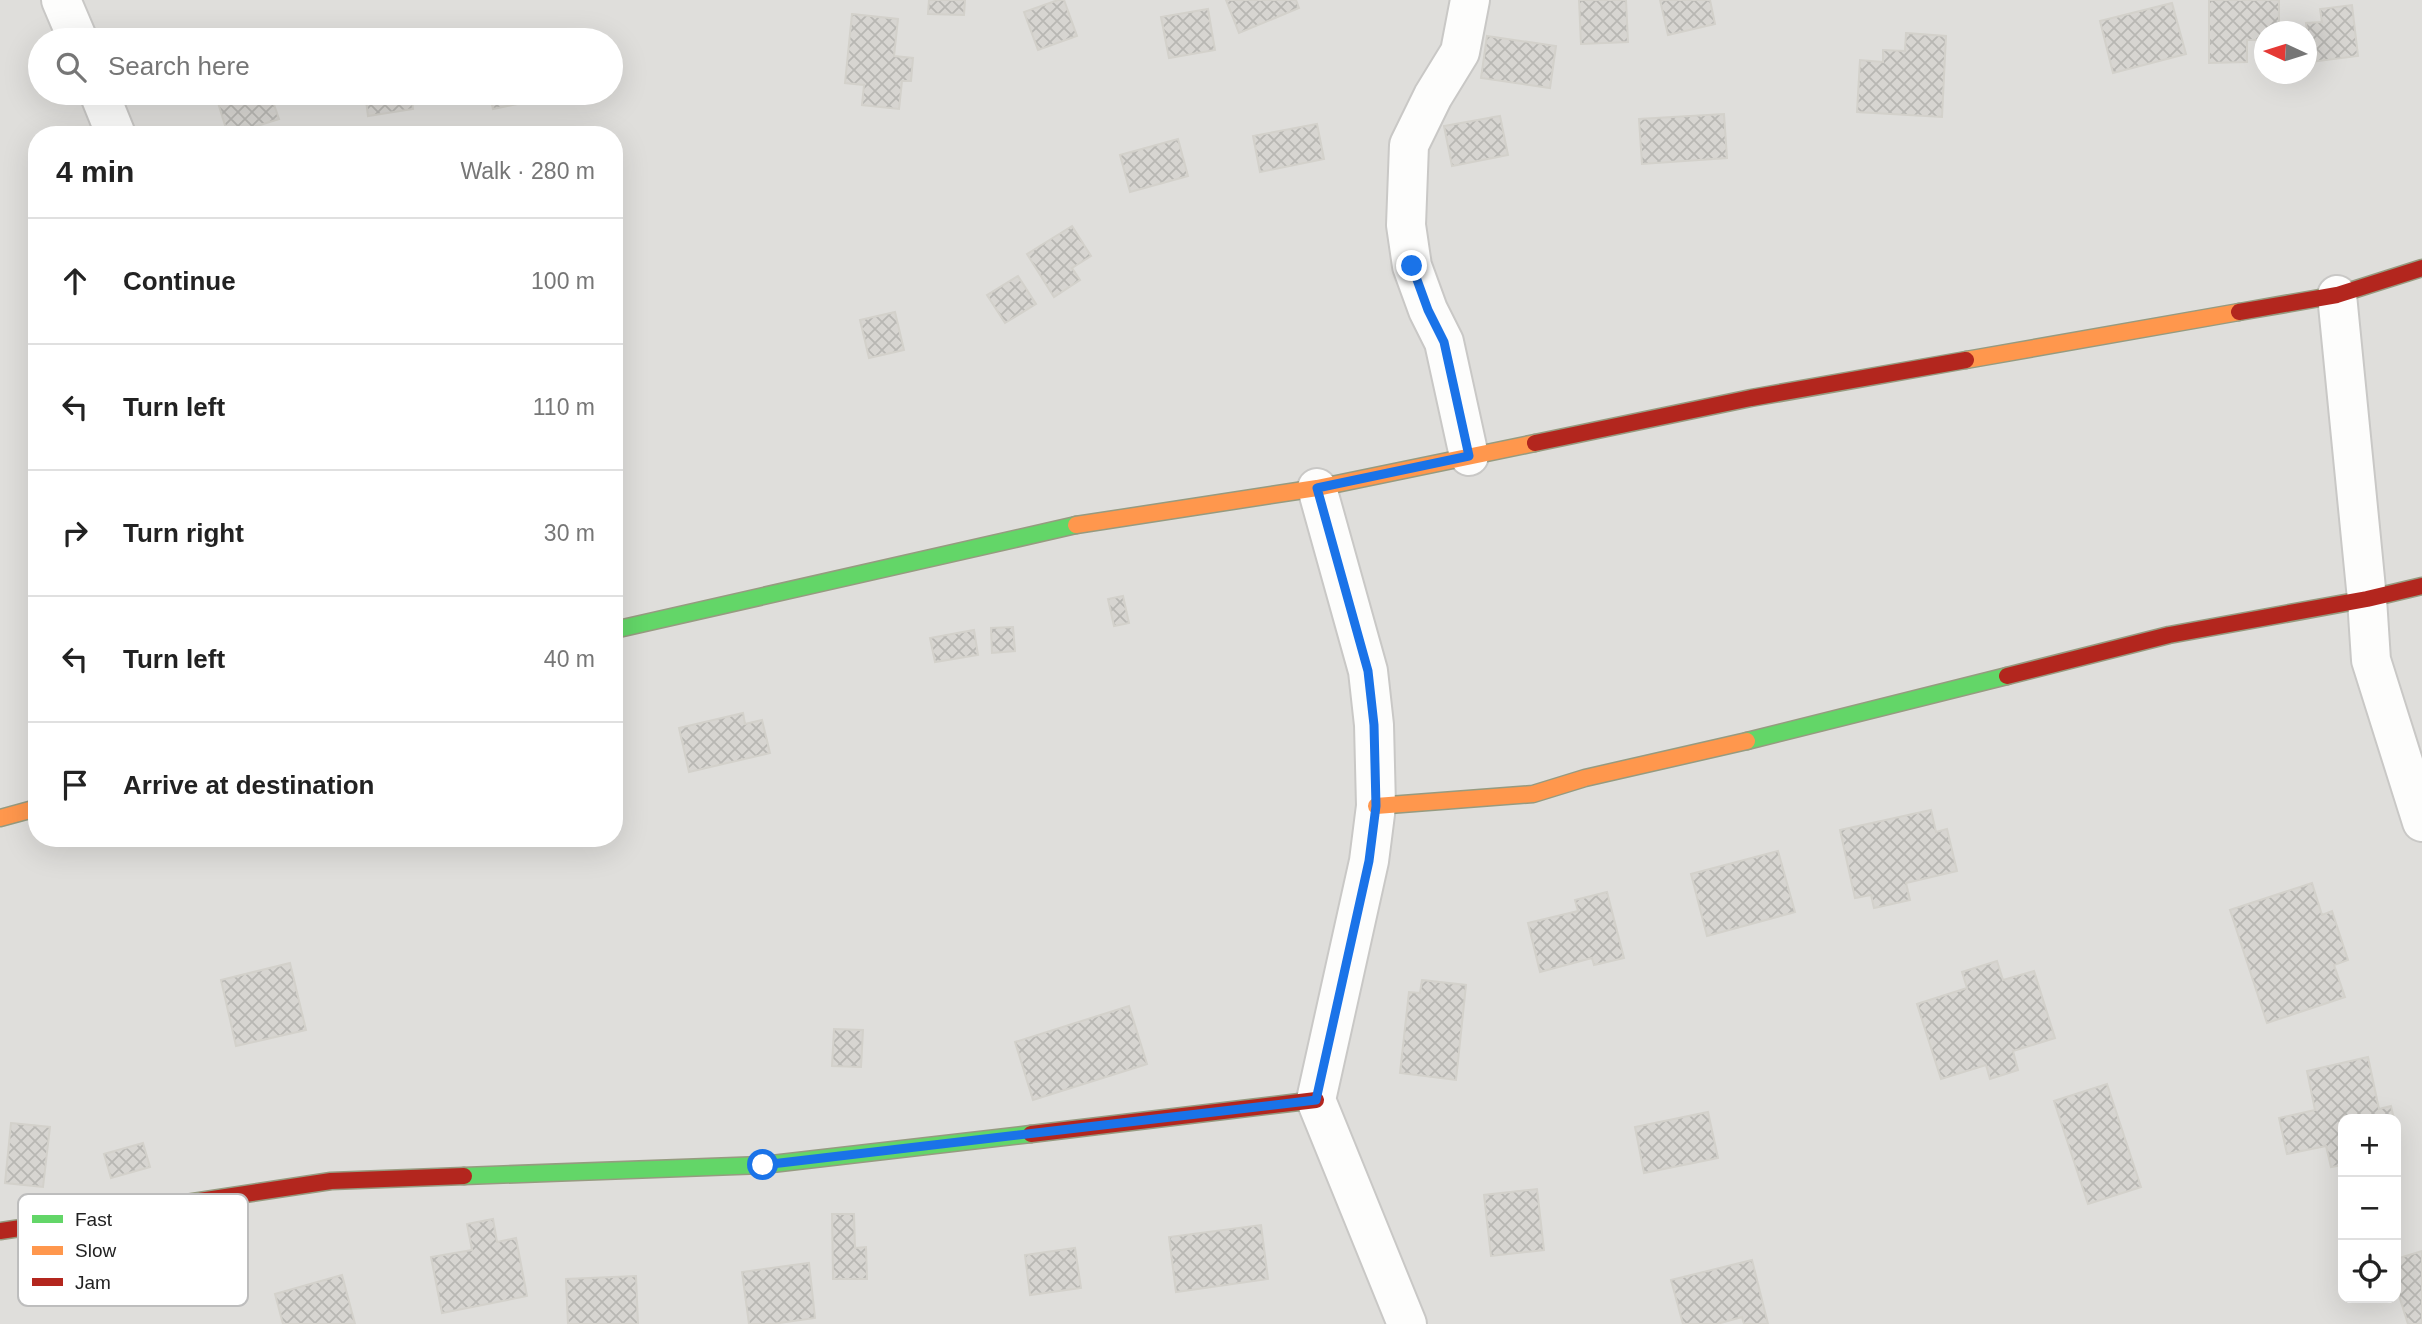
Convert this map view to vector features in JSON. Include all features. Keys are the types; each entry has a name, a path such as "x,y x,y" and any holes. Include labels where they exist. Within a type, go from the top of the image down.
{"street":[{"path":"61,0 73,28"},
{"path":"1469,456 1444,342 1428,310 1412,266 1406,226 1409,145 1433,96 1460,52 1470,0"},
{"path":"104,105 113,126"},
{"path":"623,628 1056,528 1317,488 1751,398 2337,295 2422,268"},
{"path":"2337,295 2371,660 2422,822"},
{"path":"1317,488 1368,671 1374,725 1376,806 1369,861 1316,1100 1407,1324"},
{"path":"1376,806 1533,794 1585,778 1829,722 2169,635 2367,600 2422,586"},
{"path":"0,818 28,810"},
{"path":"245,1194 331,1181 763,1165 1316,1100"},
{"path":"0,1231 18,1228"}],"shaded area":[{"path":"0,0 2422,0 2422,1324 0,1324"}],"building":[{"path":"929,0 965,0 964,15 928,14"},
{"path":"1064,0 1077,36 1038,50 1024,12"},
{"path":"1226,0 1296,0 1299,8 1239,33"},
{"path":"1579,0 1626,0 1628,42 1581,44"},
{"path":"1660,0 1710,0 1715,24 1668,35"},
{"path":"2209,0 2279,0 2279,21 2254,21 2254,40 2247,40 2247,62 2209,63"},
{"path":"2172,3 2186,54 2113,73 2100,21"},
{"path":"2352,5 2358,56 2317,61 2317,22 2322,22 2320,9"},
{"path":"1208,9 1215,50 1169,58 1161,17"},
{"path":"852,14 898,19 894,56 913,58 911,81 902,81 899,109 862,105 864,85 845,83"},
{"path":"1906,33 1946,36 1942,117 1857,112 1860,60 1883,62 1883,50 1905,51"},
{"path":"1487,36 1556,46 1550,88 1481,78"},
{"path":"219,105 274,105 279,119 257,126 225,126"},
{"path":"367,105 412,105 413,109 368,116"},
{"path":"492,105 512,105 493,109"},
{"path":"1724,114 1727,158 1642,164 1639,119"},
{"path":"1500,116 1508,155 1452,166 1444,126"},
{"path":"1317,124 1324,159 1260,172 1253,136"},
{"path":"1178,139 1188,176 1130,192 1120,155"},
{"path":"1072,226 1091,256 1072,268 1080,280 1054,297 1027,254"},
{"path":"1018,276 1036,304 1005,323 987,295"},
{"path":"895,312 904,350 869,358 860,320"},
{"path":"1123,596 1129,623 1114,626 1108,599"},
{"path":"1013,627 1015,651 992,653 991,628"},
{"path":"974,630 978,655 935,662 930,638"},
{"path":"743,713 745,724 762,720 770,753 689,772 679,728"},
{"path":"1931,810 1936,832 1947,829 1957,871 1906,883 1910,900 1874,908 1871,895 1855,898 1840,830"},
{"path":"1778,851 1795,912 1707,936 1691,874"},
{"path":"2312,883 2322,915 2332,911 2348,960 2334,965 2345,997 2267,1023 2230,910"},
{"path":"1607,892 1624,958 1594,965 1592,958 1540,972 1528,923 1578,911 1575,900"},
{"path":"1997,961 2003,980 2034,971 2055,1038 2013,1051 2018,1070 1990,1079 1986,1065 1941,1079 1917,1004 1967,988 1962,972"},
{"path":"290,963 306,1030 236,1046 221,980"},
{"path":"1422,980 1466,985 1456,1080 1400,1073 1409,992 1420,993"},
{"path":"1129,1006 1147,1064 1033,1100 1015,1042"},
{"path":"834,1029 863,1030 861,1067 832,1066"},
{"path":"2368,1057 2379,1109 2391,1106 2393,1114 2338,1114 2338,1166 2331,1167 2326,1146 2287,1154 2279,1118 2315,1110 2307,1071"},
{"path":"2107,1084 2141,1187 2088,1204 2054,1101"},
{"path":"1708,1112 1718,1158 1644,1173 1635,1127"},
{"path":"11,1123 50,1127 43,1187 5,1183"},
{"path":"143,1143 150,1167 111,1178 104,1154"},
{"path":"1537,1189 1544,1250 1491,1256 1484,1195"},
{"path":"832,1214 854,1214 855,1248 866,1247 867,1279 833,1279"},
{"path":"493,1219 497,1242 516,1238 527,1296 442,1313 431,1257 472,1250 467,1224"},
{"path":"1261,1225 1268,1279 1176,1292 1169,1237"},
{"path":"1075,1248 1081,1288 1030,1295 1025,1255"},
{"path":"2422,1251 2422,1324 2408,1324 2401,1302 2401,1257"},
{"path":"1752,1260 1768,1324 1744,1324 1742,1317 1717,1324 1683,1324 1671,1280"},
{"path":"809,1263 815,1318 749,1324 742,1272"},
{"path":"342,1275 355,1324 283,1324 275,1294"},
{"path":"636,1276 638,1324 568,1324 566,1279"}],"traffic: fast":[{"path":"623,628 1076,525"},
{"path":"1747,741 2007,676"},
{"path":"464,1176 763,1165 1031,1134"}],"traffic: slow":[{"path":"1966,360 2239,312"},
{"path":"1076,525 1317,488 1535,443"},
{"path":"1376,806 1533,794 1585,778 1747,741"},
{"path":"0,818 28,810"}],"traffic: jam":[{"path":"2239,312 2337,295 2422,268"},
{"path":"1535,443 1751,398 1966,360"},
{"path":"2007,676 2169,635 2367,599 2422,586"},
{"path":"1031,1134 1316,1100"},
{"path":"245,1194 331,1181 464,1176"},
{"path":"0,1231 18,1228"}],"route":[{"path":"763,1165 1316,1100 1369,861 1376,806 1374,725 1368,671 1317,488 1469,456 1444,342 1428,310 1412,266"}]}
